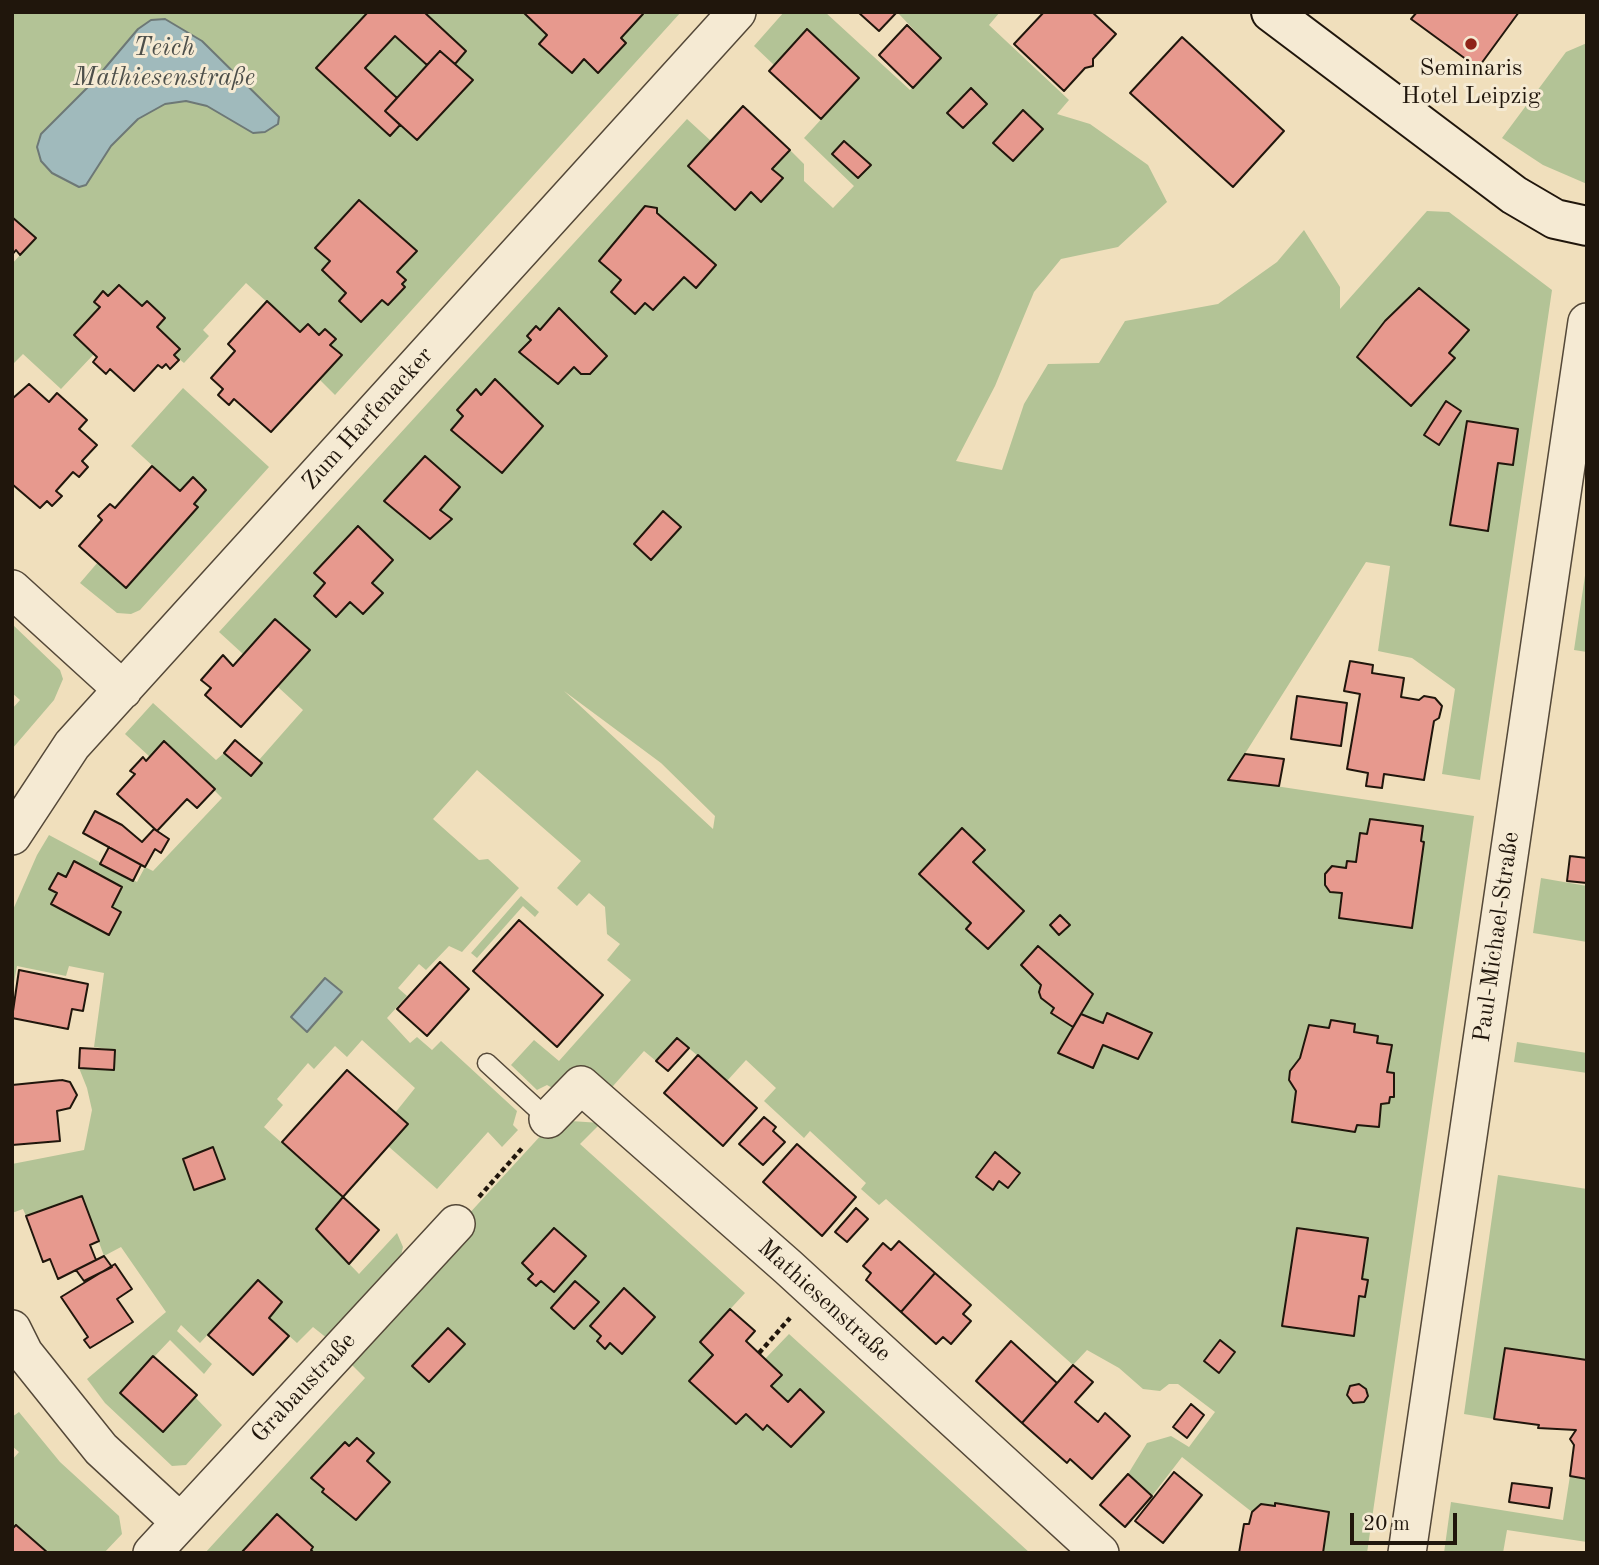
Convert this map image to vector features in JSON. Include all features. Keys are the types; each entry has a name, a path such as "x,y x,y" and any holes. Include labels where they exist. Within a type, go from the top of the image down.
{"main road":[{"path":"1271,12 1514,195 1555,219 1587,226"}],"street":[{"name":"Zum Harfenacker","path":"12,836 72,745 737,12"},
{"name":"Paul-Michael-Straße","path":"1407,1553 1587,322"},
{"path":"12,589 123,690"},
{"name":"Mathiesenstraße","path":"548,1119 581,1085 814,1291 1100,1553"},
{"name":"Grabaustraße","path":"152,1553 456,1224"},
{"path":"12,1329 24,1353 101,1449 180,1522"}],"lane":[{"path":"487,1063 548,1119"}],"path":[{"path":"456,1224 548,1119"},
{"path":"758,1353 814,1291"}],"green space":[{"path":"12,12 368,12 316,69 389,136 400,125 417,140 472,80 455,64 466,51 424,12 681,12 335,395 319,379 341,356 330,345 335,339 300,332 246,283 203,330 209,336 184,363 174,355 179,348 157,327 164,317 147,301 142,306 103,292 94,301 100,307 74,335 94,354 61,389 23,354 12,365 12,264 35,238 12,217","holes":["359,200 416,251 397,272 405,279 402,284 405,287 388,305 382,300 362,322 339,302 346,293 322,270 330,261 315,247"]},
{"path":"784,12 825,12 910,90 941,58 897,12 1000,12 989,25 1069,100 1057,114 1090,124 1148,165 1167,202 1118,247 1061,259 1034,292 995,386 956,461 1002,470 1024,404 1048,364 1099,363 1125,321 1218,304 1277,262 1304,230 1340,287 1340,309 1427,211 1449,212 1552,290 1480,780 1442,774 1455,689 1412,658 1378,651 1390,566 1366,562 1229,779 1474,816 1367,1553 1323,1553 1275,1503 1275,1506 1261,1504 1252,1512 1182,1457 1152,1496 1128,1474 1147,1443 1171,1436 1189,1447 1215,1412 1178,1384 1169,1384 1160,1391 1143,1389 1119,1368 1087,1350 1073,1365 886,1199 879,1205 861,1189 866,1183 810,1131 804,1138 764,1101 776,1088 746,1060 727,1081 677,1038 656,1061 644,1051 606,1094 577,1067 556,1090 547,1085 537,1090 511,1065 534,1040 559,1061 631,980 607,960 620,944 607,934 605,907 589,893 577,906 557,888 581,861 477,770 433,819 479,860 488,859 519,888 462,952 449,946 426,970 419,964 398,988 407,996 387,1018 410,1043 417,1037 432,1050 441,1041 517,1111 513,1125 518,1130 502,1147 488,1132 437,1189 388,1146 407,1124 395,1113 415,1088 362,1040 347,1057 335,1046 314,1069 308,1063 277,1099 283,1105 264,1127 343,1197 316,1229 359,1274 397,1233 403,1247 400,1260 328,1339 313,1327 297,1343 269,1318 282,1302 258,1280 200,1343 181,1325 177,1331 212,1364 204,1374 170,1340 120,1393 163,1432 195,1397 222,1425 186,1465 172,1466 105,1403 87,1379 166,1312 121,1247 104,1256 82,1196 26,1216 23,1209 12,1213 12,1164 84,1150 92,1110 79,1068 114,1070 115,1050 94,1047 104,973 69,966 66,976 17,966 12,993 12,912 37,855 49,835 137,882 145,867 153,871 222,798 165,741 150,757 125,734 153,703 216,760 224,753 251,776 262,763 259,760 303,710 278,687 310,650 275,619 243,654 219,632 687,119 711,141 688,167 734,209 751,192 760,201 782,178 772,169 790,150 804,164 804,181 833,208 854,186 804,138 859,78 807,30 774,65 754,46","holes":["971,88 987,104 963,128 947,113","1023,110 1013,161 993,142","1445,402 1460,411 1439,445 1424,435","564,691 661,763 715,816 713,829","1108,1013 1152,1033 1138,1059 1103,1045 1093,1068 1058,1052 1082,1014 1103,1023"]},
{"path":"395,36 427,65 397,98 365,68"},
{"path":"1587,43 1587,184 1543,165 1502,138 1566,52"},
{"path":"183,388 269,467 140,610 131,614 117,613 80,583 98,562 194,504 206,490 193,478 180,491 131,446"},
{"path":"1587,562 1587,652 1574,650"},
{"path":"12,624 60,670 63,679 54,700 12,749 12,709 20,700 12,693"},
{"path":"1541,878 1587,886 1587,942 1533,933"},
{"path":"521,896 539,912 535,917 523,906 477,958 471,953"},
{"path":"1517,1042 1587,1053 1587,1073 1514,1062"},
{"path":"555,1120 601,1123 580,1144 745,1293 700,1342 713,1355 690,1381 736,1424 746,1414 762,1429 788,1402 771,1386 782,1375 765,1359 789,1334 1030,1553 314,1553 311,1550 313,1547 277,1514 242,1553 205,1553 365,1378 349,1362 475,1226 466,1217","holes":["554,1228 586,1256 554,1292 541,1281 535,1286 528,1280 533,1274 522,1263","575,1282 598,1303 574,1329 551,1308","624,1288 655,1317 622,1354 610,1343 605,1348 597,1341 601,1336 590,1325","449,1328 465,1344 429,1382 413,1366","357,1438 373,1453 339,1508 312,1477 345,1442 349,1446"]},
{"path":"1498,1175 1587,1189 1587,1360 1505,1348 1494,1419 1464,1414"},
{"path":"19,1412 60,1462 119,1516 122,1534 104,1553 48,1553 17,1525 12,1529 12,1460 19,1452 12,1446 12,1417"},
{"path":"1570,1476 1587,1479 1587,1542 1507,1530 1503,1553 1444,1553 1451,1502 1563,1520"}],"water":[{"name":"Teich Mathiesenstraße","path":"165,19 202,41 279,117 278,124 265,132 253,133 207,106 186,101 165,104 138,119 111,146 86,185 79,187 52,173 41,161 37,147 41,134 94,81 138,29 151,20"},
{"path":"325,978 342,992 307,1032 291,1017"}],"building":[{"path":"368,12 424,12 466,51 455,64 440,51 427,65 395,36 365,68 397,98 385,111 400,125 390,136 316,68"},
{"path":"523,12 643,14 621,38 626,43 598,73 584,59 572,73 539,44 547,35"},
{"path":"858,12 897,12 879,31"},
{"path":"1044,12 1092,12 1116,34 1093,59 1093,66 1085,68 1064,91 1014,44"},
{"name":"Seminaris Hotel Leipzig","path":"1417,12 1519,12 1478,68 1411,19"},
{"path":"907,25 941,58 913,88 879,55"},
{"path":"807,29 859,78 821,119 769,71"},
{"path":"1182,37 1284,131 1233,187 1130,93"},
{"path":"440,51 473,80 417,140 385,111"},
{"path":"971,88 987,104 963,128 947,113"},
{"path":"743,106 790,150 772,169 783,178 761,202 751,192 735,210 688,166"},
{"path":"1023,110 1043,129 1013,161 993,143"},
{"path":"844,141 871,165 858,178 832,154"},
{"path":"359,200 417,251 397,272 406,280 402,284 405,287 388,305 382,300 361,322 339,301 346,293 322,270 330,261 315,248"},
{"path":"645,206 657,208 657,213 716,265 696,288 684,277 653,310 645,303 635,314 611,292 621,280 599,261"},
{"path":"12,217 36,238 20,255 16,250 12,255"},
{"path":"119,285 142,306 147,301 165,318 157,327 180,349 174,355 179,360 170,369 166,364 162,368 158,365 134,391 110,369 106,374 93,362 97,357 74,335 100,307 94,302 103,291 108,296"},
{"path":"1419,288 1469,330 1449,353 1455,358 1411,406 1357,357 1385,321"},
{"path":"267,301 300,332 308,324 319,335 325,329 336,339 330,345 342,355 271,432 234,399 229,405 218,395 223,389 211,378 235,351 228,344"},
{"path":"559,308 607,356 590,374 581,374 574,367 558,384 519,352 531,340 527,336 536,326 540,330"},
{"path":"495,379 543,426 502,473 451,430 463,416 457,410 476,389 481,395"},
{"path":"29,384 49,402 57,393 87,420 79,429 97,445 82,461 88,467 79,477 73,472 56,491 62,496 52,506 47,501 40,508 12,484 12,399"},
{"path":"1446,401 1461,411 1439,445 1424,435"},
{"path":"1467,421 1518,429 1513,465 1498,463 1488,531 1450,525"},
{"path":"425,456 460,487 440,510 452,519 430,539 384,501"},
{"path":"152,466 180,491 193,477 206,490 194,504 198,507 126,588 79,546 102,520 98,516 110,504 115,508"},
{"path":"663,511 681,527 651,560 634,544"},
{"path":"358,526 393,560 372,583 383,593 363,614 350,602 336,617 314,596 325,583 314,573"},
{"path":"275,619 310,650 241,727 205,695 211,688 201,680 223,655 233,666"},
{"path":"1350,661 1373,665 1372,673 1404,678 1401,697 1419,700 1424,696 1435,698 1442,706 1439,718 1434,721 1424,780 1384,774 1382,788 1366,786 1368,773 1347,769 1360,694 1344,691"},
{"path":"1297,696 1347,703 1341,746 1291,739"},
{"path":"235,740 262,763 251,776 224,753"},
{"path":"164,741 215,789 197,808 187,799 157,831 117,794 135,774 130,771 143,757 146,761"},
{"path":"1245,754 1284,759 1279,786 1228,780"},
{"path":"95,811 122,825 142,842 154,829 169,839 161,853 155,849 145,867 83,833"},
{"path":"1370,819 1423,826 1421,841 1424,842 1412,928 1339,918 1342,893 1330,892 1325,885 1325,874 1332,866 1346,868 1347,861 1356,862 1360,833 1367,834"},
{"path":"962,828 985,850 973,862 1024,911 988,949 966,929 971,923 919,874"},
{"path":"109,847 141,865 133,881 100,864"},
{"path":"1570,856 1587,858 1587,883 1567,881"},
{"path":"74,861 122,887 112,907 121,912 109,935 51,904 57,893 49,889 58,873 66,877"},
{"path":"1060,915 1070,925 1059,935 1050,925"},
{"path":"519,920 603,995 557,1047 473,971"},
{"path":"1038,946 1093,994 1073,1027 1051,1013 1054,1008 1041,998 1041,985 1021,965"},
{"path":"440,962 469,989 427,1036 397,1009"},
{"path":"19,970 88,984 83,1011 72,1009 68,1029 12,1018"},
{"path":"1107,1013 1152,1033 1138,1059 1103,1045 1093,1068 1058,1053 1081,1014 1103,1023"},
{"path":"1331,1020 1355,1024 1354,1032 1378,1036 1377,1043 1392,1045 1387,1072 1394,1073 1394,1097 1390,1097 1389,1103 1381,1104 1379,1127 1357,1125 1355,1132 1292,1122 1296,1091 1289,1080 1290,1071 1300,1058 1309,1025 1329,1028"},
{"path":"677,1038 689,1048 668,1071 656,1061"},
{"path":"80,1048 115,1050 114,1070 79,1068"},
{"path":"698,1055 757,1108 723,1146 664,1093"},
{"path":"347,1070 408,1124 343,1197 282,1142"},
{"path":"62,1080 70,1082 77,1095 70,1108 57,1111 60,1141 12,1145 12,1085"},
{"path":"764,1117 776,1127 773,1131 785,1142 763,1165 739,1144"},
{"path":"797,1144 856,1197 822,1236 763,1182"},
{"path":"213,1147 225,1179 194,1190 183,1159"},
{"path":"995,1152 1020,1173 1008,1188 999,1181 993,1190 976,1177"},
{"path":"82,1196 99,1241 90,1245 96,1260 58,1279 50,1259 43,1262 26,1216"},
{"path":"343,1197 379,1230 349,1264 316,1229"},
{"path":"856,1208 868,1219 847,1242 835,1232"},
{"path":"554,1228 586,1256 554,1292 541,1281 536,1286 528,1279 533,1274 522,1263"},
{"path":"1297,1228 1368,1238 1362,1279 1368,1280 1365,1297 1359,1296 1354,1336 1282,1326"},
{"path":"899,1241 935,1273 901,1312 866,1280 871,1273 863,1266 883,1243 891,1250"},
{"path":"104,1256 112,1267 84,1281 76,1270"},
{"path":"115,1264 132,1289 117,1299 133,1322 90,1348 84,1340 88,1337 61,1297"},
{"path":"935,1273 971,1305 963,1314 971,1321 951,1344 943,1337 936,1344 901,1312"},
{"path":"258,1280 282,1302 269,1318 289,1336 253,1375 208,1335"},
{"path":"575,1281 599,1302 574,1329 551,1308"},
{"path":"624,1288 655,1317 622,1354 610,1343 605,1349 597,1341 601,1336 590,1326"},
{"path":"730,1309 755,1331 746,1341 782,1375 771,1386 788,1402 800,1389 824,1412 791,1447 767,1425 763,1430 746,1414 736,1424 689,1381 713,1355 700,1342"},
{"path":"448,1328 465,1344 429,1382 412,1366"},
{"path":"1220,1340 1235,1352 1219,1373 1204,1361"},
{"path":"1011,1341 1057,1383 1022,1423 976,1381"},
{"path":"1505,1348 1587,1360 1587,1479 1570,1476 1574,1445 1570,1439 1576,1430 1538,1428 1539,1425 1494,1419"},
{"path":"153,1356 197,1395 163,1432 120,1393"},
{"path":"1073,1365 1093,1382 1075,1402 1098,1422 1105,1413 1130,1436 1092,1479 1070,1459 1067,1463 1022,1423"},
{"path":"1359,1384 1366,1389 1368,1396 1364,1402 1353,1403 1347,1395 1350,1386"},
{"path":"1191,1404 1204,1415 1187,1438 1173,1427"},
{"path":"357,1438 374,1453 367,1461 390,1482 356,1520 322,1492 324,1489 311,1478 345,1442 349,1446"},
{"path":"1174,1472 1202,1495 1163,1543 1135,1521"},
{"path":"1128,1474 1152,1496 1125,1527 1100,1505"},
{"path":"1512,1483 1552,1488 1549,1508 1509,1502"},
{"path":"1275,1503 1329,1512 1323,1553 1239,1553 1244,1524 1249,1524 1252,1512 1261,1504 1275,1506"},
{"path":"277,1514 313,1547 311,1550 314,1553 242,1552"},
{"path":"16,1525 48,1553 12,1553 12,1529"}],"place":[{"name":"Seminaris Hotel Leipzig","path":"1471,44"}]}
